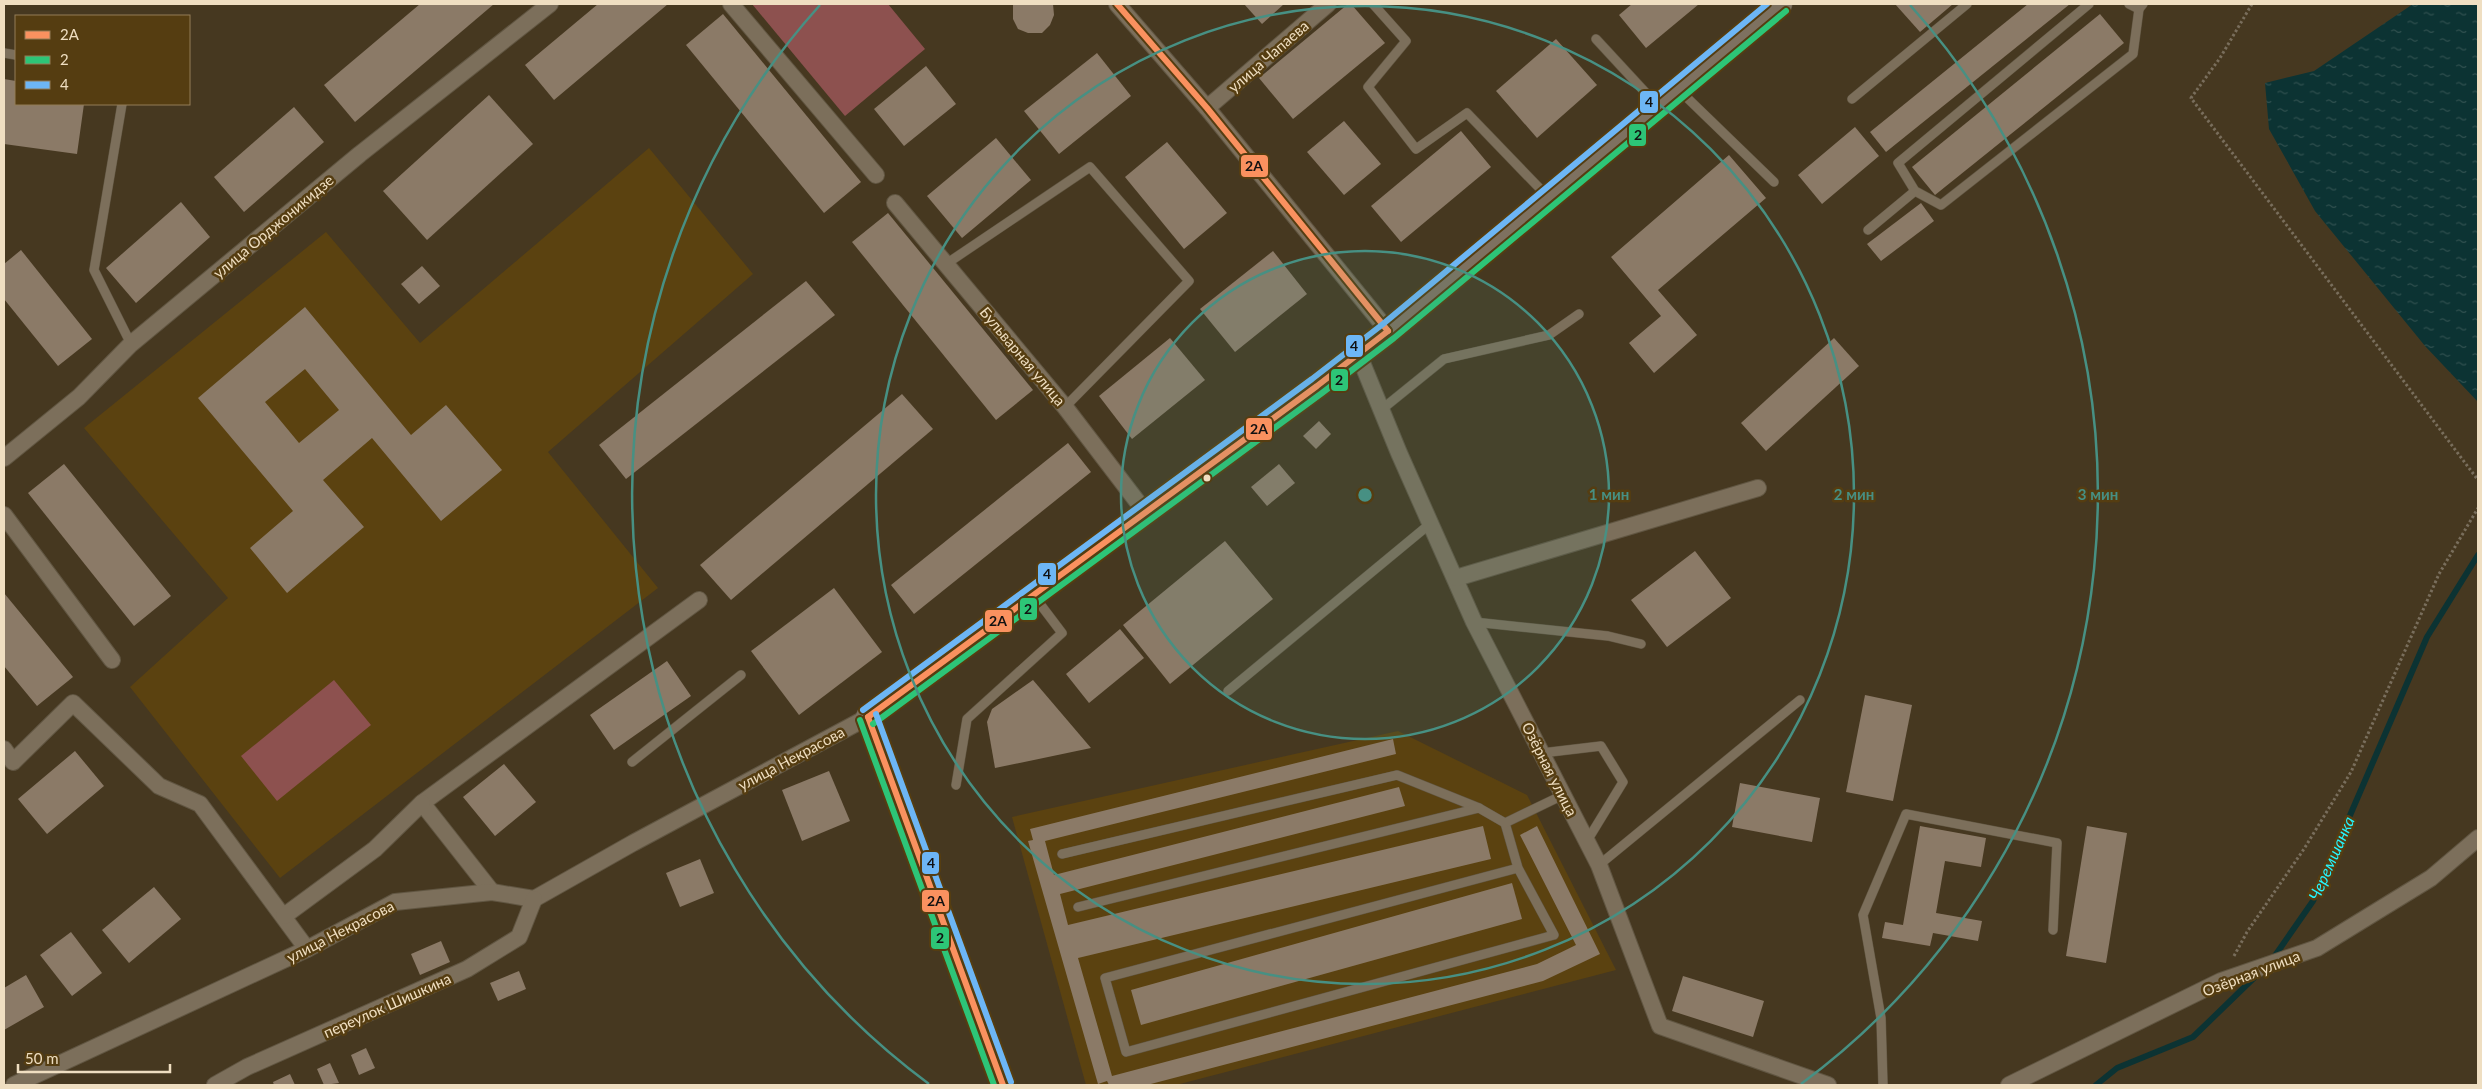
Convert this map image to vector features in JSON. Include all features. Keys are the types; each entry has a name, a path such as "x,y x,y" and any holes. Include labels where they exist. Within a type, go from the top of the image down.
{"main road":[{"name":"улица Некрасова","path":"868,717 1146,513 1388,330 1780,4"},
{"path":"868,717 1003,1085"}],"street":[{"name":"улица Орджоникидзе","path":"4,458 79,397 131,344 360,154 550,4"},
{"path":"732,4 876,175"},
{"path":"1117,4 1207,108 1388,330"},
{"name":"улица Чапаева","path":"1207,108 1328,4"},
{"name":"Бульварная улица","path":"895,203 1065,407 1146,513"},
{"name":"Озёрная улица","path":"1358,353 1474,622 1599,864 1660,1026 1828,1085"},
{"path":"1456,578 1758,488"},
{"path":"4,515 112,660"},
{"path":"284,916 375,849 422,804 699,600"},
{"path":"4,749 13,762 73,703 159,786 200,804 307,949"},
{"name":"улица Некрасова","path":"14,1085 307,949 395,902 492,892 534,899 632,843 868,717"},
{"path":"422,804 492,892"},
{"name":"Озёрная улица","path":"2009,1085 2221,981 2317,948 2431,878 2478,838"},
{"name":"переулок Шишкина","path":"215,1085 247,1066 467,969 519,937 534,899"}],"lane":[{"path":"1373,4 1406,41 1368,87 1416,150 1467,113 1548,197"},
{"path":"1852,100 1967,4"},
{"path":"2089,4 1898,163 1915,191 1941,205 2133,54 2141,6 2129,4"},
{"path":"1596,39 1658,105"},
{"path":"1678,89 1774,182"},
{"path":"122,105 94,270 131,344"},
{"path":"946,264 1090,167 1189,281 1065,407"},
{"path":"1868,230 1915,191"},
{"path":"1381,410 1444,359 1549,335 1579,314"},
{"path":"1228,690 1431,523"},
{"path":"956,785 967,719 1062,633 1034,596"},
{"path":"1474,622 1608,636 1641,644"},
{"path":"632,762 741,675"},
{"path":"1599,864 1800,700"},
{"path":"1542,753 1601,746 1623,782 1587,841"},
{"path":"1062,854 1397,775 1479,808 1505,823 1518,868 1554,935 1126,1052 1105,978 1518,868"},
{"path":"1505,823 1563,795"},
{"path":"1078,907 1479,808"},
{"path":"1883,1085 1881,1018 1863,915 1906,814 2057,843 2053,930"}],"path":[{"path":"2252,4 2220,58 2191,98 2478,480"},
{"path":"2221,981 2247,932 2304,849 2351,772 2439,574 2478,508"}],"shaded area":[{"path":"752,4 888,4 925,49 845,116"},
{"path":"649,148 753,274 548,452 658,588 280,878 130,687 228,598 84,428 326,232 420,343"},
{"path":"334,680 371,725 277,801 241,756"},
{"path":"1398,731 1527,795 1616,970 1176,1085 1086,1085 1012,817"}],"water":[{"path":"2413,4 2478,4 2478,402 2425,346 2315,211 2269,129 2265,83 2314,71"}],"building":[{"path":"420,4 494,4 355,122 324,85"},
{"path":"598,4 668,4 554,100 525,65"},
{"path":"1013,4 1053,4 1054,15 1050,25 1042,33 1028,33 1018,29 1013,19"},
{"path":"1244,4 1284,4 1262,24"},
{"path":"1348,4 1351,4 1385,43 1293,119 1259,78"},
{"path":"1632,4 1699,4 1646,48 1619,15"},
{"path":"1895,4 1953,4 1920,32"},
{"path":"2028,4 2070,4 1886,152 1870,132"},
{"path":"723,14 861,182 824,213 686,45"},
{"path":"2100,14 2124,43 1935,195 1912,167"},
{"path":"1556,39 1597,85 1537,138 1496,91"},
{"path":"1097,53 1131,96 1059,154 1024,111"},
{"path":"926,66 956,104 904,146 874,109"},
{"path":"4,79 15,81 15,105 84,105 77,154 4,144"},
{"path":"489,95 533,144 427,240 383,191"},
{"path":"294,107 324,142 244,212 214,177"},
{"path":"1344,121 1381,164 1344,195 1307,152"},
{"path":"1855,127 1879,156 1822,204 1798,175"},
{"path":"1461,131 1491,167 1401,242 1371,206"},
{"path":"996,138 1031,180 962,238 927,196"},
{"path":"1167,142 1227,213 1184,249 1125,177"},
{"path":"1729,155 1766,198 1658,290 1697,335 1654,373 1629,343 1661,316 1611,257"},
{"path":"181,202 210,237 136,303 106,268"},
{"path":"1921,203 1934,221 1881,261 1867,244"},
{"path":"888,213 1033,390 996,420 852,242"},
{"path":"21,250 92,339 58,366 4,299 4,264"},
{"path":"1273,251 1307,294 1235,352 1200,309"},
{"path":"422,266 440,286 419,304 401,284"},
{"path":"806,281 835,315 626,479 599,445"},
{"path":"305,307 411,435 446,405 502,470 441,521 372,438 323,480 364,527 287,593 250,548 293,511 198,398","holes":["305,369 339,410 299,443 265,402"]},
{"path":"1170,338 1205,380 1132,439 1099,396"},
{"path":"1834,338 1859,366 1766,451 1741,423"},
{"path":"902,394 933,429 731,600 700,565"},
{"path":"1319,421 1331,434 1316,449 1303,436"},
{"path":"1068,443 1091,472 914,614 891,585"},
{"path":"64,464 171,596 134,626 28,493"},
{"path":"1279,464 1295,483 1267,506 1251,487"},
{"path":"1225,541 1273,599 1170,684 1123,625"},
{"path":"1695,551 1731,598 1667,647 1631,600"},
{"path":"834,588 882,652 799,715 751,651"},
{"path":"4,593 73,677 37,706 4,666"},
{"path":"1120,629 1144,658 1089,703 1066,674"},
{"path":"667,661 691,696 614,750 590,715"},
{"path":"1033,680 1091,748 995,768 987,722 992,709"},
{"path":"1865,695 1912,705 1893,801 1846,792"},
{"path":"1393,739 1396,754 1045,841 1054,875 1399,787 1405,806 1060,894 1068,925 1483,826 1491,859 1078,958 1112,1076 1537,964 1576,945 1520,835 1537,826 1600,954 1543,981 1147,1085 1109,1085 1107,1081 1098,1084 1028,841 1033,840 1030,829"},
{"path":"75,751 104,786 47,834 18,799"},
{"path":"504,764 536,802 495,836 463,797"},
{"path":"829,771 850,821 802,841 782,790"},
{"path":"1740,783 1820,798 1812,842 1732,827"},
{"path":"1920,826 1986,838 1981,867 1945,861 1936,913 1982,921 1978,941 1933,933 1930,946 1882,938 1885,922 1903,925"},
{"path":"2087,826 2127,833 2106,963 2066,956"},
{"path":"700,859 714,893 680,907 666,873"},
{"path":"1512,883 1522,919 1141,1025 1131,990"},
{"path":"154,887 181,919 129,963 102,930"},
{"path":"71,932 102,973 72,996 40,955"},
{"path":"441,941 450,962 420,975 411,954"},
{"path":"519,971 526,989 498,1001 490,983"},
{"path":"26,975 44,1007 4,1030 4,988"},
{"path":"1683,976 1764,1001 1753,1037 1672,1011"},
{"path":"366,1048 375,1068 359,1075 351,1055"},
{"path":"330,1063 339,1083 324,1085 317,1069"},
{"path":"290,1074 295,1085 274,1085 273,1082"}],"waterway":[{"name":"Черемшанка","path":"2272,960 2313,901 2427,637 2478,555"},
{"name":"Черемшанка","path":"2096,1085 2117,1068 2193,1037 2258,974"}],"transit line":[{"name":"2А","path":"1117,4 1207,108 1388,331"},
{"name":"4","path":"863,710 1312,379 1383,324 1767,4"},
{"name":"2","path":"873,724 1394,338 1786,11"},
{"name":"2А","path":"868,717 1317,386 1388,331"},
{"name":"4","path":"876,714 1011,1082"},
{"name":"2А","path":"868,717 1003,1085"},
{"name":"2","path":"860,720 994,1085"}]}
